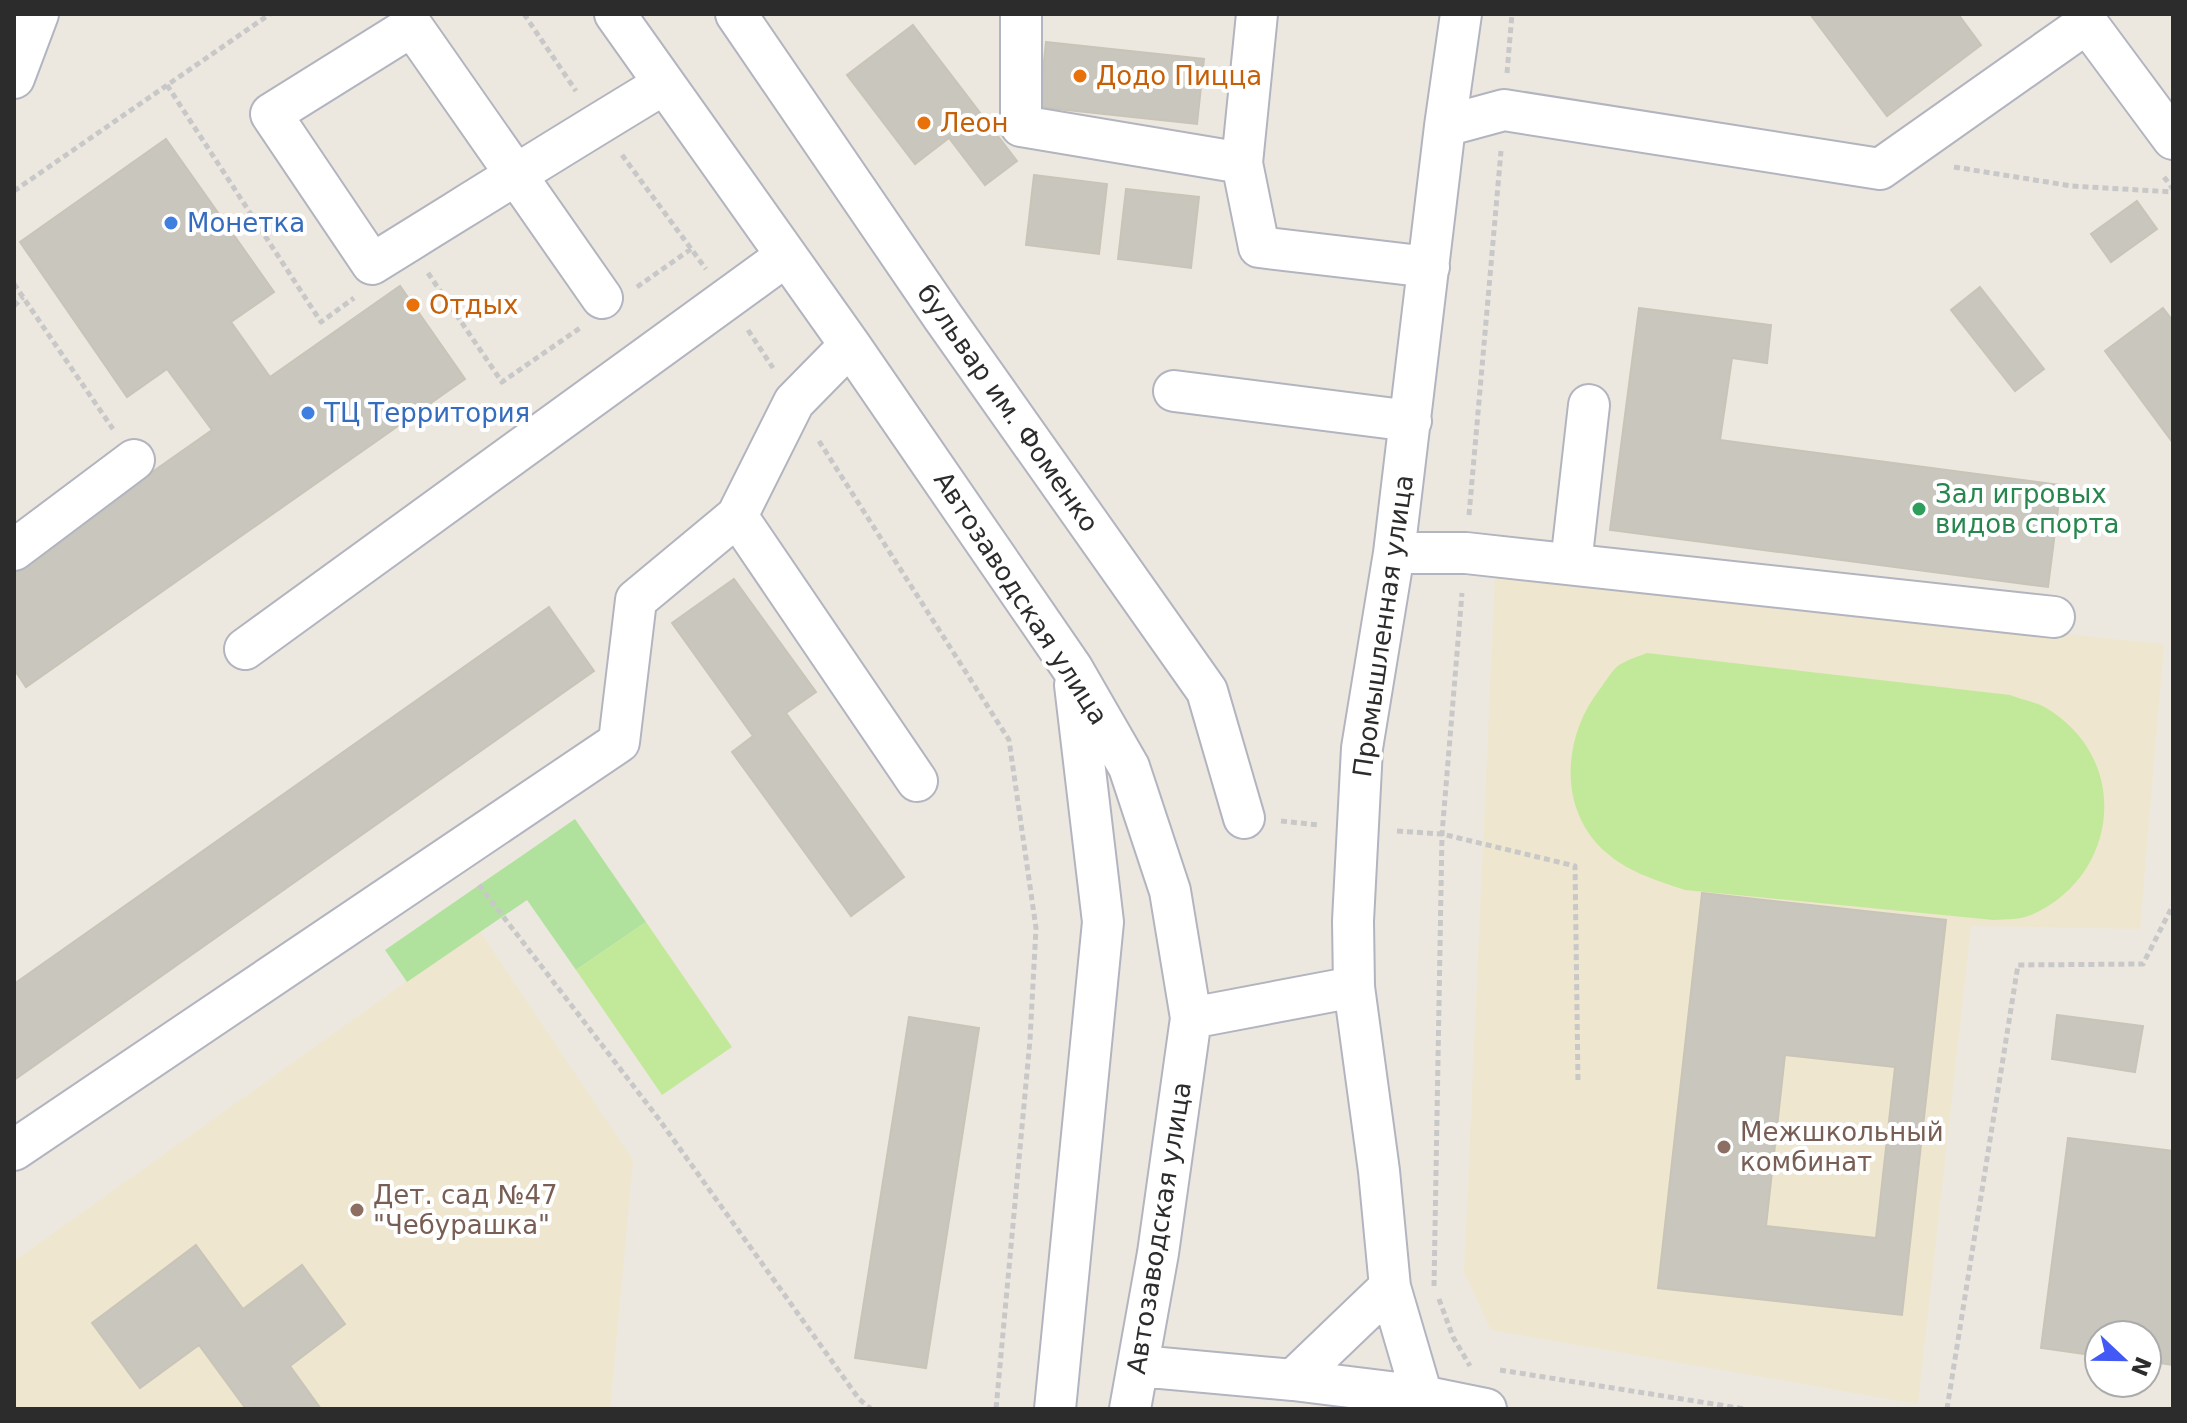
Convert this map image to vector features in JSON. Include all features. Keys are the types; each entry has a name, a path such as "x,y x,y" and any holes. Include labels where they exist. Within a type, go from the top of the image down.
{"street":[{"path":"14,78 38,14"},
{"name":"Автозаводская улица","path":"615,14 850,345 1072,668 1129,767 1170,891 1191,1018 1130,1409"},
{"name":"бульвар им. Фоменко","path":"736,14 943,317 1207,691 1244,818"},
{"path":"1021,14 1021,126 1242,163"},
{"path":"1257,14 1242,163 1259,247 1429,267"},
{"name":"Промышленная улица","path":"1422,1396 1390,1287 1379,1171 1354,987 1353,921 1362,748 1394,553 1461,14"},
{"path":"1445,126 1504,110 1880,169 2082,17 2173,139"},
{"path":"602,298 517,174 412,26 271,114 372,264 517,174 598,123 664,84"},
{"path":"245,649 786,256"},
{"path":"14,1150 619,742 636,600 737,516 794,402 850,345"},
{"path":"1174,391 1411,421"},
{"path":"1571,564 1589,405"},
{"path":"14,550 134,460"},
{"path":"737,516 917,781"},
{"path":"1394,553 1466,553 2054,617"},
{"path":"1055,1409 1103,922 1072,668"},
{"path":"1191,1018 1354,987"},
{"path":"1293,1380 1390,1287"},
{"path":"1139,1366 1293,1380 1422,1396 1486,1409"}],"path":[{"path":"14,191 270,14"},
{"path":"524,14 598,123"},
{"path":"1512,14 1442,834 1433,1284 1453,1337 1470,1365 1745,1409"},
{"path":"14,284 134,460"},
{"path":"14,306 23,297"},
{"path":"1244,818 1442,834 1575,866 1578,1083"},
{"path":"478,883 658,1118 850,1386 871,1409"},
{"path":"1947,1409 2018,965 2143,964 2173,905"}],"shaded area":[{"path":"1495,576 2164,644 2140,929 1971,926 1918,1404 1491,1330 1464,1272"},
{"name":"Дет. сад №47 \"Чебурашка\"","path":"479,930 633,1160 610,1409 14,1409 14,1261"}],"green space":[{"path":"1647,653 2010,695 2042,706 2077,733 2094,760 2103,789 2104,819 2096,848 2082,875 2060,898 2022,918 1994,920 1685,890 1645,876 1617,861 1591,837 1573,796 1571,774 1572,751 1587,708 1616,667"},
{"path":"575,819 646,922 576,970 527,900 407,982 385,950"},
{"path":"646,922 732,1047 662,1095 576,970"}],"building":[{"path":"1810,14 1958,14 1981,45 1887,116"},
{"path":"913,25 1017,161 985,185 949,138 915,164 847,75"},
{"path":"1046,42 1204,59 1197,124 1039,107"},
{"name":"ТЦ Территория","path":"166,139 274,292 231,322 270,377 400,286 465,379 26,687 14,669 14,569 212,430 167,369 127,397 20,242"},
{"path":"1034,175 1107,184 1099,254 1026,245"},
{"path":"1126,189 1199,197 1191,268 1118,259"},
{"path":"2137,201 2157,229 2111,262 2091,234"},
{"path":"1980,287 2044,369 2015,391 1951,310"},
{"path":"1639,308 1771,325 1767,363 1732,358 1720,440 2061,485 2048,587 1610,530"},
{"path":"2163,308 2173,321 2173,443 2105,351"},
{"path":"734,579 816,692 786,713 904,877 851,916 732,752 753,736 672,623"},
{"path":"549,607 594,671 14,1080 14,984"},
{"name":"Межшкольный комбинат","path":"1702,893 1946,920 1902,1315 1658,1288","holes":["1785,1055 1895,1067 1876,1238 1766,1226"]},
{"path":"2057,1015 2143,1026 2135,1072 2052,1059"},
{"path":"909,1017 979,1028 926,1368 855,1358"},
{"path":"2068,1138 2173,1151 2173,1365 2163,1363 2163,1319 2083,1319 2083,1354 2041,1348"},
{"path":"196,1245 243,1309 302,1265 345,1324 290,1366 321,1409 246,1409 199,1345 140,1388 92,1323"}],"place":[{"name":"Додо Пицца","path":"1080,76"},
{"name":"Леон","path":"924,123"},
{"name":"Монетка","path":"171,223"},
{"name":"Отдых","path":"413,305"},
{"name":"ТЦ Территория","path":"308,413"},
{"name":"Зал игровых видов спорта","path":"1919,509"},
{"name":"Межшкольный комбинат","path":"1724,1147"},
{"name":"Дет. сад №47 \"Чебурашка\"","path":"357,1210"}]}
